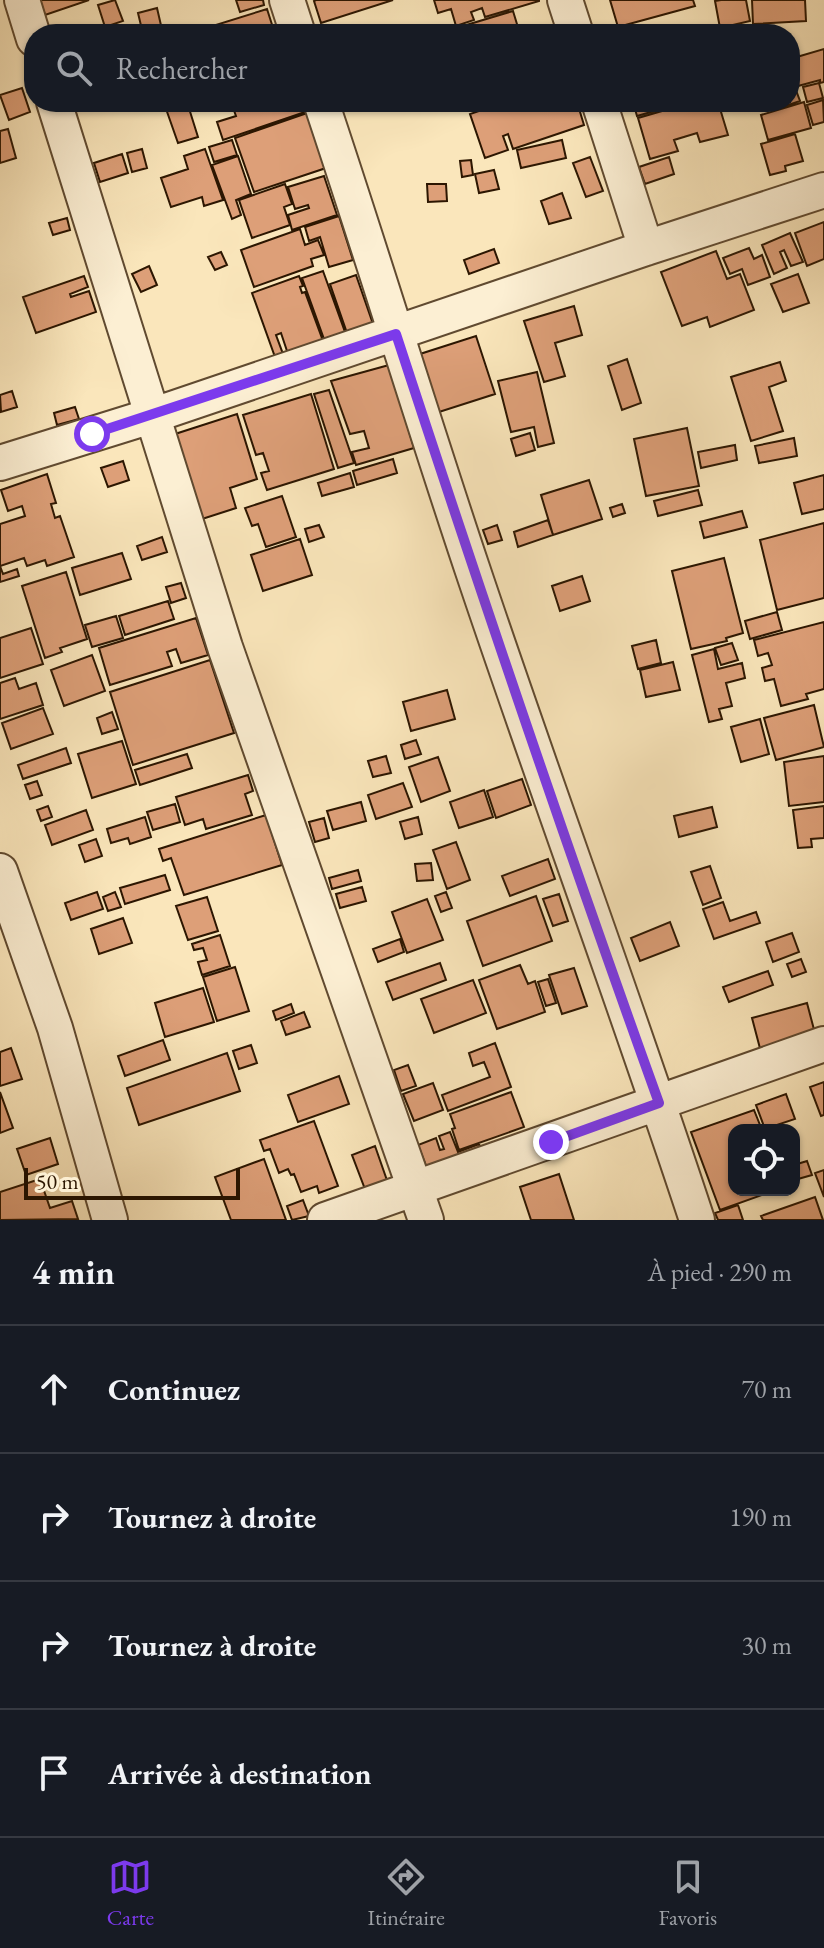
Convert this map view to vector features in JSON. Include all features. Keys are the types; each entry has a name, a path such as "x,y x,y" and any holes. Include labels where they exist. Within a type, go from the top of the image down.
{"street":[{"path":"22,0 29,24"},
{"path":"287,0 295,24"},
{"path":"565,0 573,24"},
{"path":"57,112 225,647 421,1205"},
{"path":"324,112 471,566 697,1220"},
{"path":"602,112 646,248"},
{"path":"0,463 151,416 824,190"},
{"path":"0,871 55,1028 110,1220"},
{"path":"325,1220 421,1205 659,1103 824,1044"}],"building":[{"path":"40,0 89,0 45,15"},
{"path":"115,0 123,21 104,24 98,5"},
{"path":"236,0 263,0 264,5 240,12"},
{"path":"316,0 393,0 321,23"},
{"path":"434,0 539,0 485,17 482,8 471,12 474,20 462,24 455,24 451,9 438,13"},
{"path":"610,0 693,0 695,6 629,24 617,24"},
{"path":"746,0 750,21 719,24 715,1"},
{"path":"752,0 805,0 806,21 753,24"},
{"path":"157,8 161,24 141,24 138,13"},
{"path":"267,9 272,24 219,24"},
{"path":"513,11 517,24 470,24"},
{"path":"824,49 824,82 820,83 820,80 800,85 800,56"},
{"path":"819,83 823,98 807,102 803,87"},
{"path":"22,88 24,112 30,112 9,120 0,95"},
{"path":"823,100 824,122 813,125 807,105"},
{"path":"804,102 811,128 768,140 761,115 800,112 800,103"},
{"path":"167,112 190,112 198,137 178,143"},
{"path":"235,112 305,112 223,140 217,122 236,116"},
{"path":"310,112 329,167 254,192 235,138"},
{"path":"580,112 584,125 513,149 508,134 503,136 508,150 485,158 470,114"},
{"path":"659,112 721,112 728,135 700,142 697,133 674,140 678,151 650,159 638,118"},
{"path":"8,129 16,158 0,163 0,131"},
{"path":"795,134 803,161 785,166 786,171 770,175 761,144"},
{"path":"232,140 237,155 214,162 209,147"},
{"path":"562,140 566,158 521,168 517,150"},
{"path":"142,149 147,168 132,172 127,153"},
{"path":"205,149 223,200 204,206 202,197 171,207 161,178 188,169 184,156"},
{"path":"122,154 128,173 100,182 94,163"},
{"path":"238,156 251,194 236,200 241,215 232,219 212,165"},
{"path":"590,157 603,191 586,197 573,163"},
{"path":"669,157 674,174 645,184 639,167"},
{"path":"471,160 473,175 462,177 460,161"},
{"path":"494,170 499,189 479,193 475,174"},
{"path":"324,176 337,215 292,230 288,215 309,208 308,205 295,209 288,187"},
{"path":"285,184 292,204 284,207 290,225 252,238 239,200"},
{"path":"427,184 446,184 447,201 428,202"},
{"path":"562,193 571,218 549,224 541,201"},
{"path":"339,216 353,260 329,267 320,237 309,241 305,227"},
{"path":"67,218 70,230 53,235 49,223"},
{"path":"824,222 824,259 807,266 795,233"},
{"path":"300,229 305,245 318,240 324,255 311,259 313,266 254,287 241,250"},
{"path":"790,233 803,262 791,266 784,250 780,252 787,268 774,274 762,245"},
{"path":"749,248 754,259 762,255 770,277 748,285 742,269 730,274 723,258"},
{"path":"494,249 499,263 469,274 464,260"},
{"path":"716,251 727,279 740,274 754,310 710,327 707,317 682,326 661,272"},
{"path":"221,252 227,265 215,270 208,257"},
{"path":"149,266 157,285 141,292 132,274"},
{"path":"323,271 345,332 324,339 302,278"},
{"path":"798,274 809,303 783,312 771,284"},
{"path":"356,275 373,324 347,333 330,284"},
{"path":"84,276 88,287 70,294 71,297 89,291 96,312 36,333 23,297"},
{"path":"299,276 302,293 305,292 323,341 288,354 281,333 276,335 283,354 275,357 252,293"},
{"path":"574,306 582,335 555,343 565,376 544,382 524,321"},
{"path":"476,336 495,394 439,412 420,354"},
{"path":"627,359 641,403 622,410 608,366"},
{"path":"780,362 786,381 769,387 783,431 751,441 731,377"},
{"path":"389,365 414,448 356,465 352,452 369,448 364,431 350,434 331,381"},
{"path":"537,372 554,443 538,447 534,427 511,432 498,381"},
{"path":"329,390 354,463 338,468 314,394"},
{"path":"12,391 17,407 1,412 0,395"},
{"path":"311,394 334,469 267,490 261,473 269,471 263,453 256,455 243,415"},
{"path":"75,407 79,419 57,425 54,413"},
{"path":"237,414 257,479 230,488 236,508 199,520 172,435"},
{"path":"687,428 699,486 646,496 634,439"},
{"path":"530,433 535,450 516,456 511,439"},
{"path":"794,438 797,456 759,463 755,446"},
{"path":"735,445 737,460 701,468 698,452"},
{"path":"393,459 397,473 357,485 353,471"},
{"path":"123,461 129,480 108,487 101,468"},
{"path":"350,473 354,487 322,496 318,483"},
{"path":"47,474 56,503 51,504 55,518 60,516 74,557 47,566 45,560 27,566 24,558 0,566 0,524 25,516 22,506 8,511 1,490"},
{"path":"824,475 824,509 802,514 794,483"},
{"path":"589,480 602,519 553,535 541,495"},
{"path":"698,490 702,505 658,516 654,501"},
{"path":"282,496 296,537 266,547 258,524 252,526 245,508"},
{"path":"622,504 625,513 613,517 610,508"},
{"path":"742,511 747,527 704,538 700,522"},
{"path":"548,520 553,535 518,547 514,532"},
{"path":"824,523 824,598 777,610 760,540"},
{"path":"319,525 324,537 309,542 305,529"},
{"path":"497,525 502,540 488,544 483,530"},
{"path":"162,537 167,552 142,560 137,546"},
{"path":"300,539 312,575 263,591 251,555"},
{"path":"122,553 131,579 80,595 72,568"},
{"path":"724,558 743,633 726,638 727,641 691,649 672,571"},
{"path":"0,566 3,574 17,569 19,576 0,582"},
{"path":"66,572 87,639 60,648 62,652 45,658 22,586"},
{"path":"582,576 590,601 560,611 552,586"},
{"path":"181,583 186,598 171,603 166,587"},
{"path":"168,601 174,619 125,635 119,616"},
{"path":"777,612 782,630 750,639 745,621"},
{"path":"116,616 123,638 92,647 85,625"},
{"path":"196,618 208,655 181,663 176,649 167,652 172,666 110,685 99,648"},
{"path":"824,622 824,689 806,694 808,699 781,706 774,679 765,681 762,668 772,665 768,653 758,656 754,640"},
{"path":"31,628 43,664 0,678 0,638"},
{"path":"656,640 661,663 638,669 632,646"},
{"path":"732,643 738,660 721,665 715,648"},
{"path":"714,649 718,669 742,663 745,678 726,683 732,706 719,709 722,719 709,722 692,655"},
{"path":"92,655 105,691 64,706 51,670"},
{"path":"210,660 234,733 133,765 110,692"},
{"path":"673,662 680,690 646,697 640,670"},
{"path":"15,678 19,689 36,683 43,705 0,719 0,683"},
{"path":"447,690 455,719 411,731 403,702"},
{"path":"814,705 824,747 776,760 764,718"},
{"path":"43,708 53,734 11,749 2,723"},
{"path":"112,712 118,729 102,734 97,718"},
{"path":"760,719 769,754 741,762 731,727"},
{"path":"416,740 421,754 405,759 401,745"},
{"path":"122,741 136,784 92,798 78,754"},
{"path":"66,748 71,763 23,779 18,765"},
{"path":"187,754 192,768 140,785 135,770"},
{"path":"386,756 391,773 373,777 368,761"},
{"path":"824,756 824,802 789,806 784,762"},
{"path":"438,757 450,791 421,802 409,767"},
{"path":"248,775 253,791 245,794 252,815 206,829 203,819 185,825 176,797"},
{"path":"522,779 531,805 496,818 487,791"},
{"path":"37,781 42,795 30,799 25,785"},
{"path":"403,783 412,807 376,819 368,795"},
{"path":"484,790 493,817 459,828 450,802"},
{"path":"361,802 366,821 333,830 327,811"},
{"path":"175,804 180,822 153,830 147,812"},
{"path":"48,806 52,817 41,821 37,810"},
{"path":"824,806 824,838 811,839 812,847 798,848 793,810"},
{"path":"712,807 717,827 679,837 674,816"},
{"path":"86,810 93,830 52,845 45,825"},
{"path":"266,815 282,865 184,895 171,858 163,861 159,849"},
{"path":"145,817 151,837 130,844 128,838 111,843 107,829"},
{"path":"418,817 422,834 405,839 400,822"},
{"path":"324,818 329,838 315,842 309,822"},
{"path":"96,839 102,856 85,862 79,845"},
{"path":"456,842 470,880 447,889 433,850"},
{"path":"548,859 555,879 510,896 502,876"},
{"path":"431,863 433,880 417,881 415,864"},
{"path":"710,866 721,898 703,905 691,872"},
{"path":"358,870 361,881 332,889 329,878"},
{"path":"165,875 170,890 125,904 120,888"},
{"path":"362,887 366,901 340,908 336,894"},
{"path":"97,892 103,909 71,920 65,903"},
{"path":"115,892 121,907 108,911 103,897"},
{"path":"446,892 452,908 441,912 435,896"},
{"path":"559,894 568,921 553,926 543,899"},
{"path":"536,896 552,941 483,966 467,921"},
{"path":"207,897 218,931 188,940 176,906"},
{"path":"427,899 443,940 407,953 392,912"},
{"path":"723,902 730,921 756,912 760,923 714,939 703,909"},
{"path":"123,918 132,943 99,954 91,929"},
{"path":"670,922 679,946 640,961 631,938"},
{"path":"792,933 799,952 773,962 766,942"},
{"path":"220,935 230,966 202,975 198,962 207,960 203,948 194,950 192,944"},
{"path":"400,939 404,952 378,962 373,949"},
{"path":"801,959 806,972 792,977 787,964"},
{"path":"440,963 446,980 393,1000 386,982"},
{"path":"520,965 528,984 535,981 545,1012 497,1029 479,980"},
{"path":"235,967 249,1011 217,1021 203,977"},
{"path":"574,968 587,1006 562,1014 549,975"},
{"path":"768,971 773,985 729,1002 723,987"},
{"path":"548,979 556,1003 546,1006 538,982"},
{"path":"473,980 486,1013 434,1033 421,999"},
{"path":"203,988 214,1022 165,1037 155,1003"},
{"path":"807,1003 817,1041 762,1056 752,1018"},
{"path":"291,1004 294,1013 276,1020 273,1011"},
{"path":"304,1012 310,1027 286,1035 281,1021"},
{"path":"163,1040 170,1060 125,1076 118,1056"},
{"path":"495,1043 511,1087 448,1111 442,1095 490,1077 484,1062 473,1066 469,1053"},
{"path":"251,1045 257,1063 239,1069 233,1051"},
{"path":"11,1048 22,1079 0,1086 0,1052"},
{"path":"227,1053 240,1091 139,1125 127,1088"},
{"path":"408,1065 416,1086 401,1091 394,1070"},
{"path":"339,1076 349,1104 298,1122 288,1095"},
{"path":"824,1082 824,1115 821,1116 810,1087"},
{"path":"433,1083 443,1110 414,1121 403,1094"},
{"path":"0,1092 13,1128 0,1133"},
{"path":"511,1092 524,1127 459,1150 450,1114"},
{"path":"786,1094 795,1119 780,1124 763,1124 756,1105"},
{"path":"754,1110 760,1124 728,1124 728,1196 759,1196 720,1210 691,1132"},
{"path":"314,1121 338,1186 319,1193 317,1186 301,1192 294,1174 291,1175 288,1169 279,1173 270,1149 264,1151 260,1140"},
{"path":"450,1132 458,1152 479,1144 484,1156 430,1176 418,1145 436,1138 440,1150 444,1149 439,1136"},
{"path":"50,1138 58,1164 26,1175 17,1149"},
{"path":"375,1146 390,1189 368,1197 352,1155"},
{"path":"264,1159 286,1220 231,1220 215,1177"},
{"path":"807,1161 812,1175 800,1178 800,1163"},
{"path":"824,1170 824,1197 815,1173"},
{"path":"559,1174 574,1220 531,1220 520,1187"},
{"path":"40,1179 50,1208 72,1201 78,1219 0,1220 0,1192"},
{"path":"815,1197 823,1220 763,1220 761,1216"},
{"path":"303,1200 309,1216 292,1220 287,1206"},
{"path":"738,1205 743,1220 718,1220 715,1213"}],"route":[{"path":"92,434 396,334 569,853 659,1103 551,1142"}]}
